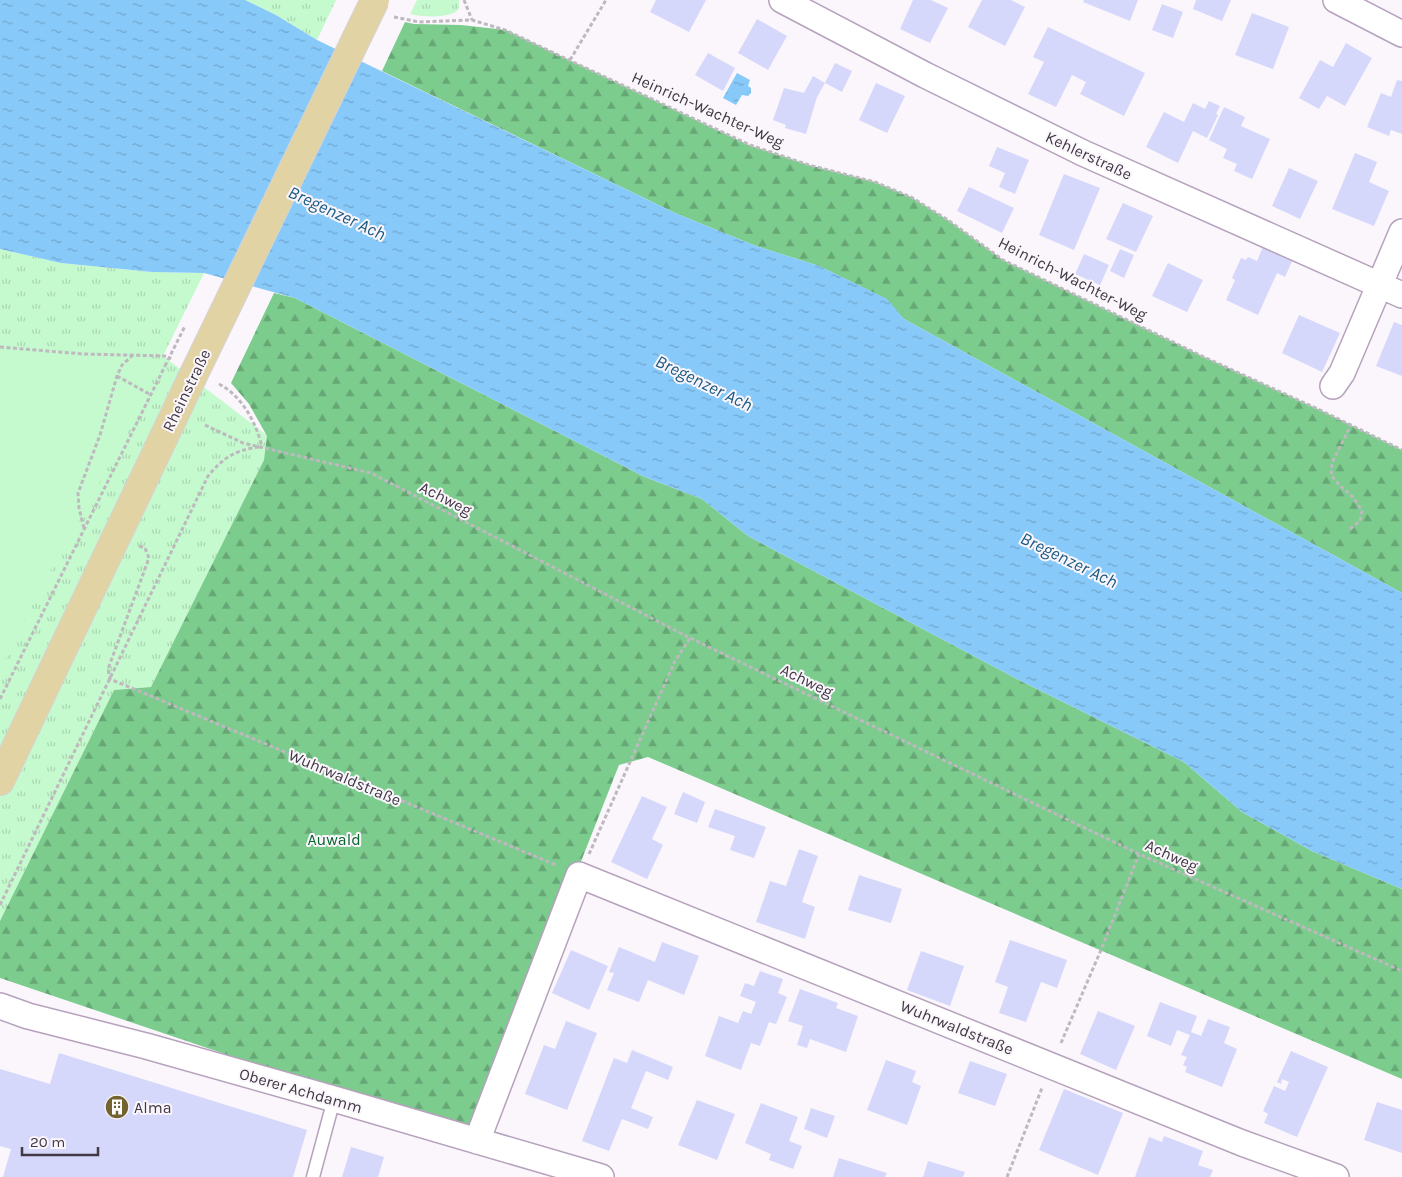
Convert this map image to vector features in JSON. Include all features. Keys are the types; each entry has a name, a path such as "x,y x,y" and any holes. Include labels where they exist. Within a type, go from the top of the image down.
{"main road":[{"name":"Rheinstraße","path":"0,781 375,0"}],"street":[{"name":"Kehlerstraße","path":"782,0 925,75 1083,154 1391,290"},
{"path":"1336,0 1402,34"},
{"path":"1333,386 1391,290 1402,232"},
{"path":"477,1141 579,875"},
{"name":"Wuhrwaldstraße","path":"579,875 1233,1139 1336,1177"},
{"name":"Oberer Achdamm","path":"0,1006 28,1016 146,1046 601,1177"}],"lane":[{"path":"313,1177 334,1099"}],"path":[{"path":"464,0 472,20"},
{"path":"570,60 606,0"},
{"name":"Heinrich-Wachter-Weg","path":"419,22 472,20 505,30 750,145 808,165 875,182 911,197 948,220 1003,260 1204,357 1351,424 1402,450"},
{"path":"0,347 83,354 167,356"},
{"path":"84,529 78,493 100,435 117,376 122,365 132,356"},
{"path":"0,699 165,366"},
{"path":"117,376 151,395"},
{"path":"0,904 208,476 218,464 230,455 244,449 262,447 254,423 230,390"},
{"path":"1350,529 1360,521 1362,511 1353,497 1332,478 1330,472 1332,463 1351,424"},
{"name":"Achweg","path":"205,425 243,443 371,473 690,638 1139,854 1402,972"},
{"path":"110,679 108,669 149,558 145,548"},
{"path":"579,875 675,661 690,638"},
{"name":"Wuhrwaldstraße","path":"110,679 579,875"},
{"path":"1101,950 1139,854"}],"green space":[{"path":"245,0 336,0 317,40 276,15"},
{"path":"417,0 459,0 459,8 451,14 439,16 410,14"},
{"path":"405,22 506,30 749,145 809,165 875,182 911,197 948,220 1003,260 1402,450 1402,593 904,319 886,299 819,266 756,246 675,213 382,71"},
{"path":"0,249 61,263 152,272 204,273 163,356 268,436 264,460 151,687 114,690 0,921 0,639 131,356 0,347"},
{"name":"Auwald","path":"274,293 295,298 645,477 702,499 748,536 1021,681 1184,762 1242,812 1312,851 1402,889 1402,1079 648,757 619,765 474,1133 388,1109 0,978 0,921 114,690 151,687 264,460 267,436 249,404 231,383"},
{"path":"0,347 83,354 144,356 151,364 148,395 36,597 0,671"}],"water":[{"name":"Bregenzer Ach","path":"0,0 245,0 276,15 317,40 675,213 756,246 819,266 887,299 904,319 1402,593 1402,889 1312,851 1242,812 1184,762 1021,681 748,536 702,499 645,477 295,298 204,273 152,272 61,263 0,249"},
{"path":"737,73 750,80 748,86 751,88 751,93 748,96 742,95 736,105 723,98"}],"building":[{"path":"656,0 706,0 689,32 650,12"},
{"path":"913,0 931,0 948,8 930,43 900,29"},
{"path":"982,0 1011,0 1025,7 1005,46 968,27"},
{"path":"1084,0 1138,0 1130,21 1083,2"},
{"path":"1196,0 1231,0 1222,21 1193,9"},
{"path":"1162,4 1183,12 1173,38 1152,30"},
{"path":"1252,13 1289,27 1273,69 1235,55"},
{"path":"757,19 787,36 768,70 738,53"},
{"path":"1048,27 1145,73 1124,116 1080,94 1086,82 1072,75 1056,107 1028,94 1044,62 1033,57"},
{"path":"1346,43 1372,58 1345,106 1327,96 1319,109 1299,98 1320,60 1333,67"},
{"path":"708,53 735,68 723,91 695,75"},
{"path":"835,63 852,71 842,92 825,83"},
{"path":"813,76 825,83 817,97 806,134 785,128 786,125 773,120 784,88 804,93"},
{"path":"1397,80 1402,81 1402,134 1391,130 1389,136 1367,127 1381,93 1391,97"},
{"path":"876,83 905,96 887,133 859,120"},
{"path":"1209,101 1220,106 1216,114 1218,115 1207,138 1193,131 1178,163 1146,147 1164,112 1184,122 1193,103 1205,109"},
{"path":"1224,107 1245,117 1241,126 1270,139 1252,179 1234,171 1237,164 1223,158 1227,149 1209,140"},
{"path":"997,147 1029,160 1015,194 999,187 1005,173 989,166"},
{"path":"1355,153 1377,162 1369,182 1389,191 1374,226 1332,209"},
{"path":"1289,168 1318,181 1300,219 1272,206"},
{"path":"1064,174 1100,188 1074,250 1039,235"},
{"path":"969,187 1014,208 1002,233 957,211"},
{"path":"1123,203 1153,216 1136,252 1106,239"},
{"path":"1264,244 1294,257 1285,277 1277,273 1258,315 1226,300 1235,280 1232,278 1241,258 1246,260 1248,257 1257,261"},
{"path":"1120,249 1134,255 1124,278 1110,271"},
{"path":"1084,254 1109,265 1100,285 1075,274"},
{"path":"1168,263 1203,280 1187,312 1152,296"},
{"path":"1299,315 1340,333 1322,372 1282,353"},
{"path":"1394,322 1402,325 1402,376 1376,366"},
{"path":"683,792 705,802 697,823 674,814"},
{"path":"642,796 667,807 652,839 663,845 647,879 611,862"},
{"path":"715,809 766,827 754,858 730,850 735,836 708,827"},
{"path":"799,849 818,856 802,902 815,907 805,939 756,922 770,881 786,886"},
{"path":"859,875 902,889 891,923 848,910"},
{"path":"1010,940 1067,960 1057,988 1041,982 1026,1022 999,1013 1008,987 995,982"},
{"path":"662,942 699,956 684,995 648,980 639,1002 607,990 614,973 609,972 619,947 655,962"},
{"path":"571,950 608,966 589,1010 552,993"},
{"path":"921,951 964,966 950,1006 907,990"},
{"path":"760,971 783,979 778,993 787,997 776,1024 769,1022 760,1046 751,1043 741,1070 705,1056 719,1016 738,1023 743,1011 751,1014 756,1002 740,996 745,983 754,986"},
{"path":"800,989 838,1003 836,1008 858,1016 846,1052 810,1039 807,1048 797,1045 803,1026 788,1021"},
{"path":"1160,1002 1197,1016 1191,1032 1201,1036 1208,1019 1230,1027 1224,1043 1237,1049 1222,1087 1185,1072 1187,1067 1183,1065 1187,1057 1181,1055 1190,1035 1177,1030 1171,1046 1147,1036"},
{"path":"1098,1011 1135,1026 1116,1070 1080,1054"},
{"path":"566,1021 597,1033 567,1110 525,1094 544,1045 555,1049"},
{"path":"632,1050 673,1067 668,1080 646,1071 631,1108 653,1117 648,1129 622,1119 609,1151 582,1141 614,1058 627,1063"},
{"path":"1291,1051 1328,1067 1297,1137 1264,1123 1268,1114 1263,1111 1274,1086 1285,1091 1289,1082 1282,1079 1281,1084 1277,1082"},
{"name":"Alma","path":"59,1053 307,1130 293,1177 3,1177 11,1149 0,1146 0,1069 50,1084"},
{"path":"886,1060 916,1071 912,1082 921,1086 907,1125 867,1110"},
{"path":"970,1061 1007,1074 995,1106 958,1093"},
{"path":"1064,1089 1123,1113 1098,1175 1039,1150"},
{"path":"697,1100 735,1114 717,1160 678,1145"},
{"path":"1377,1102 1402,1110 1402,1153 1364,1140"},
{"path":"761,1103 798,1117 789,1141 802,1146 793,1169 769,1160 771,1154 745,1143"},
{"path":"811,1108 835,1116 827,1138 804,1129"},
{"path":"1164,1136 1203,1151 1198,1165 1213,1170 1210,1177 1135,1177 1149,1137 1162,1142"},
{"path":"351,1147 384,1157 378,1177 342,1177"},
{"path":"839,1158 887,1173 885,1177 833,1177"},
{"path":"928,1161 965,1172 963,1177 923,1177"}],"place":[{"name":"Alma","path":"117,1107"}]}
